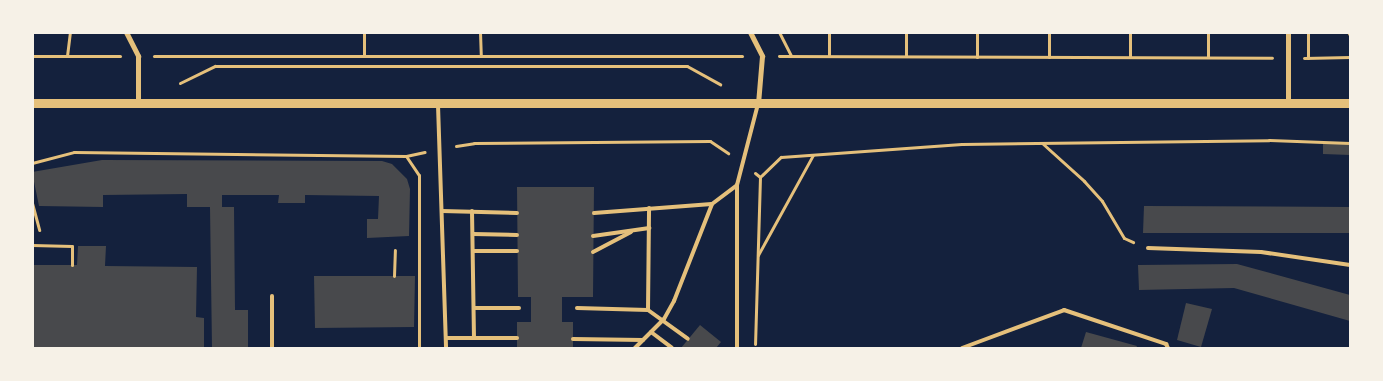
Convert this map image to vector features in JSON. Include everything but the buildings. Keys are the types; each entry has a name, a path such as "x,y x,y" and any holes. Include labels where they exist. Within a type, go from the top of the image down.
{"street":[{"path":"126,32 138,56 138,104"},
{"path":"750,32 762,56 758,104"},
{"path":"1288,32 1288,102"},
{"path":"32,103 438,105 1350,103"}],"lane":[{"path":"737,348 737,185 758,104"},
{"path":"438,105 446,348"},
{"path":"636,348 664,319 674,301 712,204 737,185"},
{"path":"594,213 712,204"},
{"path":"648,310 649,208"},
{"path":"442,211 517,213"},
{"path":"472,211 474,338"},
{"path":"593,236 649,228"},
{"path":"594,252 636,230"},
{"path":"473,234 517,235"},
{"path":"1148,248 1261,252 1350,265"},
{"path":"473,251 517,251"},
{"path":"272,296 272,348"},
{"path":"474,308 519,308"},
{"path":"577,308 648,310 664,319 688,339"},
{"path":"962,348 1064,310 1166,344 1168,348"},
{"path":"651,332 672,348"},
{"path":"446,338 517,338"},
{"path":"573,338 643,340"}],"path":[{"path":"67,56 70,32"},
{"path":"364,32 364,56"},
{"path":"480,32 481,56"},
{"path":"779,32 791,56"},
{"path":"829,32 829,56"},
{"path":"906,32 906,56"},
{"path":"977,32 977,56"},
{"path":"1048,57 1049,32"},
{"path":"1130,32 1130,57"},
{"path":"1208,32 1208,57"},
{"path":"1308,32 1308,58"},
{"path":"32,56 1350,58"},
{"path":"172,87 216,66 687,66 727,87"},
{"path":"755,348 760,177 781,157 962,144 1041,142 1269,140 1350,144"},
{"path":"32,163 74,152 406,156 474,142 710,141 742,162 760,177"},
{"path":"1041,142 1102,201 1124,238 1148,248"},
{"path":"406,156 418,175 419,348"},
{"path":"758,256 813,156"},
{"path":"32,203 40,230"},
{"path":"32,245 72,246 72,265"},
{"path":"394,276 395,250"}]}
